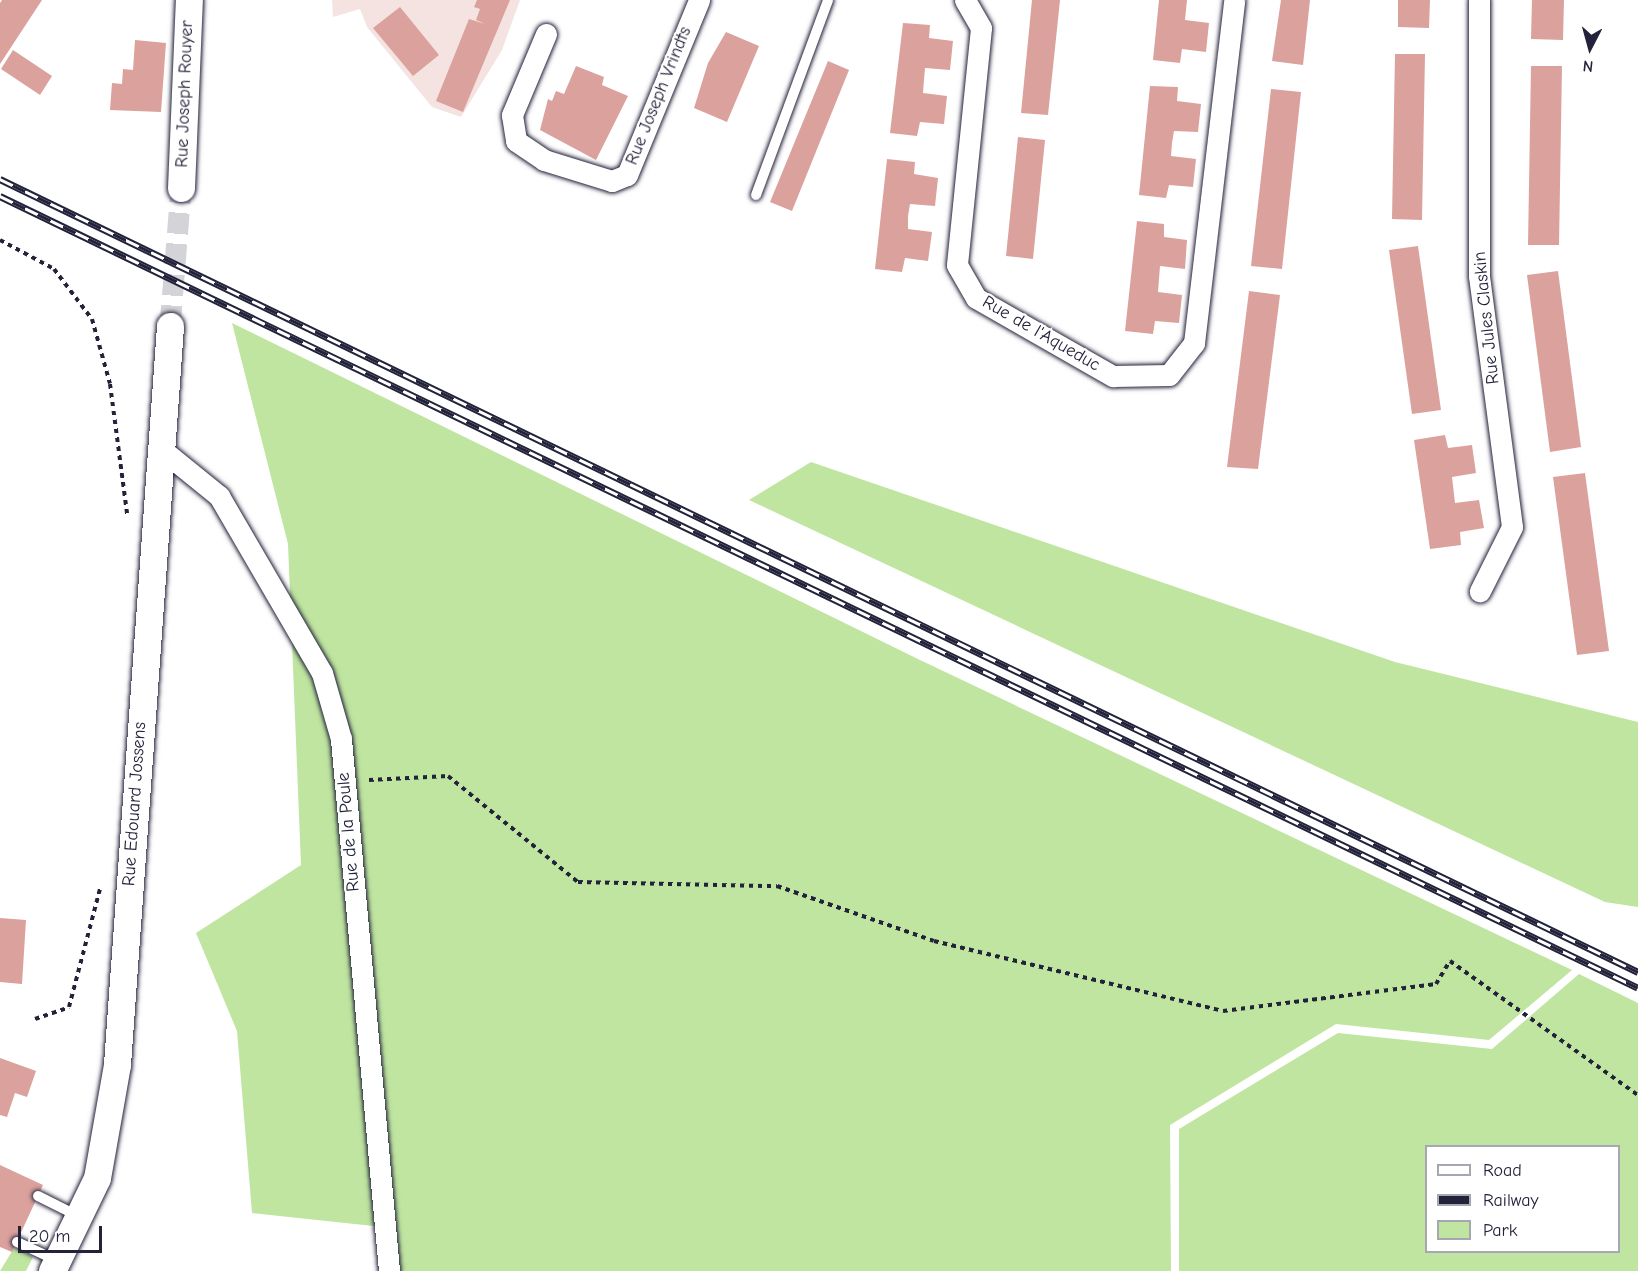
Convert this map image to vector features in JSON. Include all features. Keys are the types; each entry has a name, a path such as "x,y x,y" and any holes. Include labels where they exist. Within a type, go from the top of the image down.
{"street":[{"name":"Rue Joseph Rouyer","path":"181,188 189,0"},
{"name":"Rue Joseph Vrindts","path":"546,34 512,114 516,141 544,160 612,181 627,175 699,0"},
{"name":"Rue de l'Aqueduc","path":"965,0 981,28 957,266 976,298 1113,376 1169,375 1194,343 1234,0"},
{"name":"Rue Jules Claskin","path":"1479,0 1479,276 1512,527 1479,591"},
{"name":"Rue Edouard Jossens","path":"50,1264 79,1216 97,1178 117,1064 170,326"},
{"name":"Rue de la Poule","path":"161,449 219,496 322,673 341,739 389,1271"}],"lane":[{"path":"756,195 828,0"},
{"path":"38,1196 79,1216"},
{"path":"17,1242 50,1264"}],"path":[{"path":"0,240 54,269 92,319 110,384 129,524 138,544 153,551"},
{"path":"345,781 448,776 578,882 777,886 934,941 1223,1011 1436,984 1450,961 1638,1095"},
{"path":"35,1018 69,1007 102,881 115,869 131,869"}],"shaded area":[{"path":"332,0 520,0 502,50 461,117 432,107 367,27 360,9 333,17"}],"green space":[{"path":"232,323 920,660 1572,970 1489,1040 1336,1024 1170,1125 1171,1271 399,1271 392,1228 252,1213 237,1031 196,933 301,865 288,544"},
{"path":"811,462 1395,662 1638,722 1638,907 1605,902 749,500"},
{"path":"1579,974 1638,1003 1638,1271 1179,1271 1179,1129 1338,1033 1492,1049"},
{"path":"14,1248 33,1257 26,1271 0,1271"}],"building":[{"path":"2,0 42,0 0,64 0,3"},
{"path":"477,0 510,0 463,112 436,101 469,19 485,24 476,20 480,9 474,7"},
{"path":"1032,0 1060,0 1048,115 1021,113"},
{"path":"1159,0 1187,0 1185,20 1209,23 1206,52 1182,49 1180,63 1153,60"},
{"path":"1281,0 1310,0 1303,65 1272,61"},
{"path":"1398,0 1430,0 1429,28 1398,27"},
{"path":"1532,0 1564,0 1563,40 1531,39"},
{"path":"400,7 439,55 413,76 373,28"},
{"path":"903,23 930,25 929,38 953,41 950,70 925,68 923,93 947,96 944,124 920,122 917,136 890,133"},
{"path":"726,32 759,46 727,122 694,108 708,63"},
{"path":"135,40 166,43 161,112 110,110 112,83 122,84 123,69 133,70"},
{"path":"13,50 52,76 40,95 1,69"},
{"path":"1395,54 1425,54 1422,220 1392,219"},
{"path":"828,61 849,70 792,211 770,202"},
{"path":"576,66 604,77 602,85 628,96 596,160 540,130 548,99 552,101 556,91 564,94"},
{"path":"1531,66 1562,66 1559,245 1528,245"},
{"path":"1150,86 1178,87 1177,101 1201,104 1198,132 1174,131 1172,143 1171,156 1196,159 1193,187 1169,185 1166,198 1139,195"},
{"path":"1271,89 1301,92 1282,269 1251,266"},
{"path":"1018,137 1045,140 1033,259 1006,256"},
{"path":"887,159 915,162 914,174 938,178 935,206 910,204 908,216 908,229 932,232 928,261 905,258 902,272 875,269"},
{"path":"1137,221 1164,224 1164,237 1187,240 1185,269 1160,266 1158,292 1182,295 1179,323 1155,321 1153,334 1125,331"},
{"path":"1418,246 1441,410 1412,414 1389,250"},
{"path":"1558,271 1581,447 1550,452 1527,275"},
{"path":"1249,291 1280,295 1258,469 1227,467"},
{"path":"1445,435 1448,448 1472,445 1476,473 1452,477 1455,503 1479,500 1484,528 1460,532 1461,545 1430,549 1414,440"},
{"path":"1585,473 1609,651 1577,655 1553,477"},
{"path":"0,918 26,920 22,984 0,982"},
{"path":"0,1058 36,1071 27,1097 15,1093 7,1117 0,1115"},
{"path":"0,1165 43,1185 12,1252 0,1247"}],"tunnel":[{"path":"170,326 181,188"}],"railway":[{"path":"0,179 1638,972"},
{"path":"0,196 1638,988"}]}
